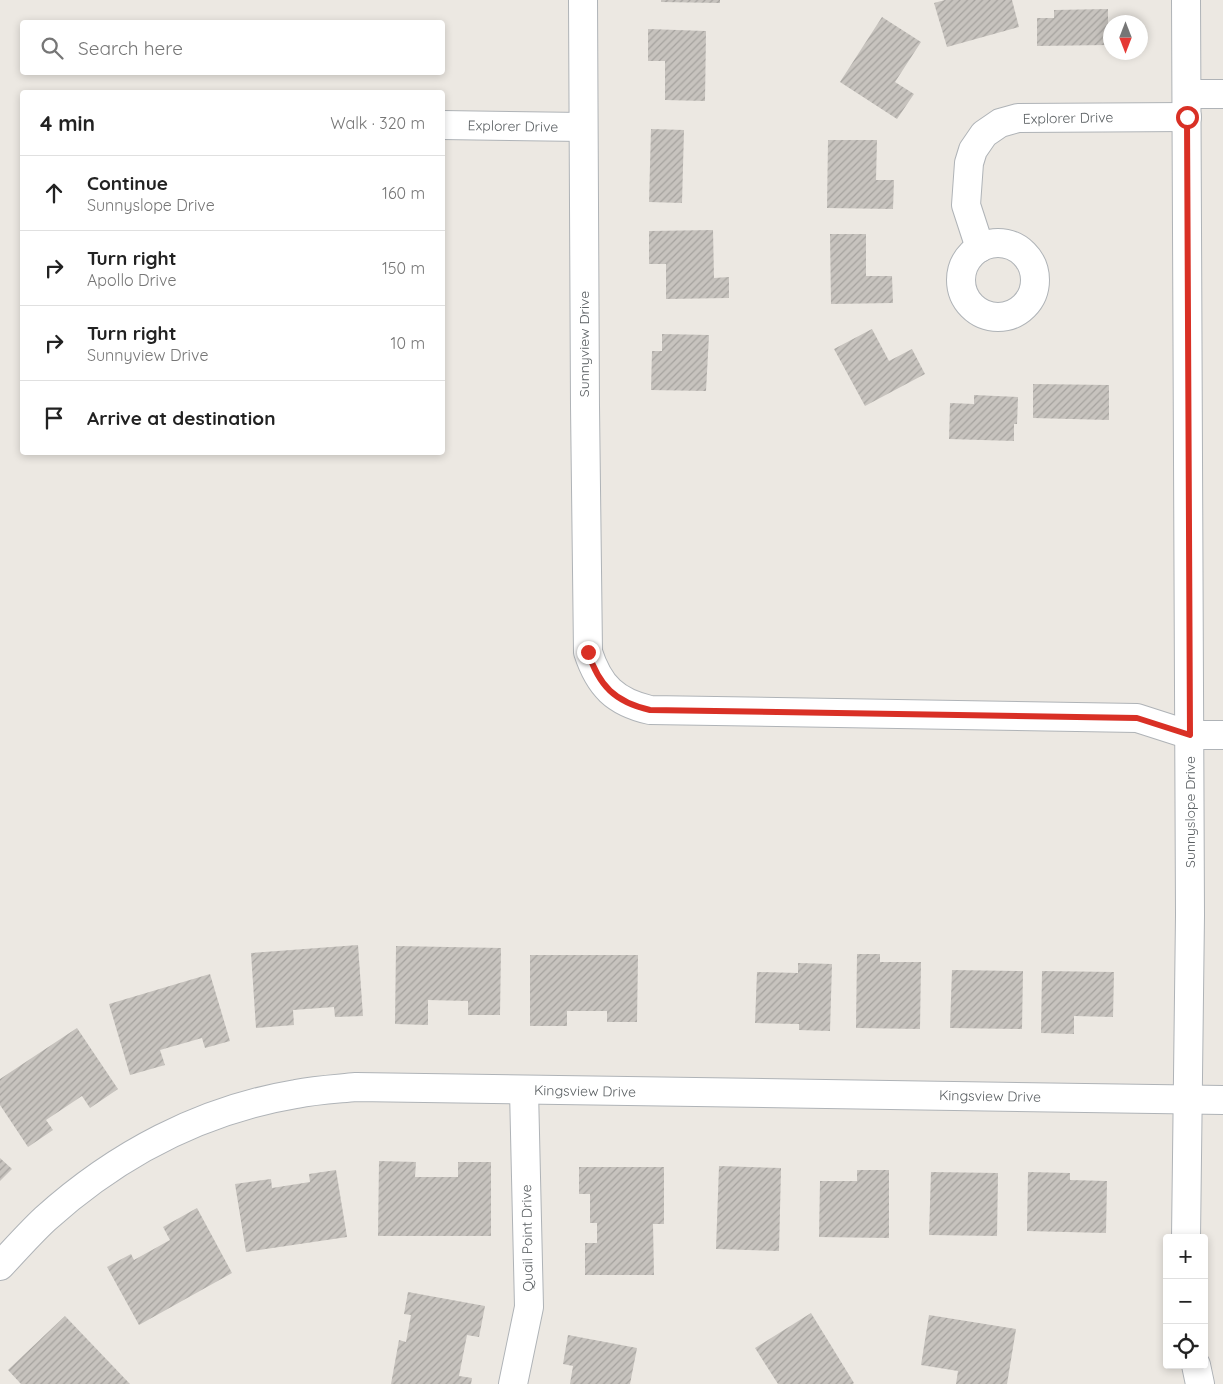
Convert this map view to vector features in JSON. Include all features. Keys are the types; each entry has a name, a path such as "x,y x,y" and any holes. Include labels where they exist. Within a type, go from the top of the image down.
{"street":[{"name":"Sunnyview Drive","path":"583,0 584,396 588,652 594,669 603,685 617,698 632,706 650,710 1137,718 1190,735"},
{"name":"Sunnyslope Drive","path":"1186,0 1190,735 1186,1234"},
{"name":"Explorer Drive","path":"980,248 966,204 969,163 973,150 984,134 1000,123 1018,118 1187,106 1223,94"},
{"name":"Explorer Drive","path":"445,125 583,127"},
{"path":"1190,735 1223,735"},
{"name":"Kingsview Drive","path":"0,1266 44,1220 90,1181 132,1154 180,1128 237,1108 296,1094 356,1087 1223,1100"},
{"name":"Quail Point Drive","path":"513,1384 529,1307 524,1090"},
{"path":"1197,1369 1200,1384"}],"building":[{"path":"661,0 720,0 720,3 661,2"},
{"path":"945,0 1012,0 1019,27 947,47 934,3"},
{"path":"1108,9 1108,15 1103,15 1103,45 1037,46 1037,18 1054,18 1054,10"},
{"path":"882,17 921,42 895,82 914,94 897,119 840,82"},
{"path":"648,29 706,31 705,101 665,100 665,61 648,61"},
{"path":"651,129 684,130 682,203 649,202"},
{"path":"828,140 877,140 876,180 894,180 893,209 827,208"},
{"path":"713,230 714,278 729,277 729,298 666,299 666,264 649,264 649,231"},
{"path":"830,234 866,234 866,276 892,276 893,303 831,304"},
{"path":"872,329 889,361 912,349 925,374 865,406 834,349"},
{"path":"662,334 709,335 706,391 651,390 652,351 662,351"},
{"path":"1033,384 1109,385 1109,420 1033,418"},
{"path":"974,395 1018,397 1017,424 1014,424 1014,441 949,439 950,403 974,404"},
{"path":"358,945 363,1016 335,1017 334,1007 293,1010 294,1025 256,1028 251,953"},
{"path":"396,946 501,948 500,1015 468,1015 468,1001 428,1000 428,1025 395,1024"},
{"path":"857,954 880,954 880,962 921,962 920,1029 856,1028"},
{"path":"530,955 638,955 637,1022 607,1022 607,1011 567,1011 567,1026 530,1026"},
{"path":"798,963 832,964 830,1031 799,1030 799,1024 755,1023 757,972 798,973"},
{"path":"952,970 1023,971 1022,1029 950,1028"},
{"path":"1042,971 1114,972 1113,1017 1074,1016 1074,1034 1041,1033"},
{"path":"210,974 230,1041 205,1048 202,1038 160,1050 165,1065 130,1075 109,1004"},
{"path":"77,1028 118,1089 90,1108 82,1096 46,1120 53,1130 28,1147 0,1105 0,1079"},
{"path":"0,1158 12,1169 0,1181"},
{"path":"379,1161 416,1162 415,1177 458,1177 458,1162 491,1162 491,1236 378,1236"},
{"path":"719,1166 781,1168 779,1251 716,1249"},
{"path":"579,1167 664,1167 664,1224 653,1224 654,1275 585,1275 585,1243 597,1243 597,1223 590,1223 590,1194 579,1194"},
{"path":"336,1170 347,1237 246,1252 235,1184 271,1179 272,1188 310,1182 309,1174"},
{"path":"857,1170 889,1170 889,1238 819,1237 820,1181 857,1181"},
{"path":"931,1172 998,1173 997,1236 929,1235"},
{"path":"1028,1172 1070,1173 1070,1180 1107,1181 1106,1233 1027,1231"},
{"path":"197,1208 232,1273 139,1325 107,1267 131,1254 134,1260 170,1240 163,1227"},
{"path":"408,1292 485,1306 479,1337 467,1335 459,1376 472,1378 471,1384 391,1384 399,1340 406,1342 411,1315 404,1314"},
{"path":"811,1313 853,1384 778,1384 755,1348"},
{"path":"929,1315 1016,1329 1007,1384 956,1384 958,1371 921,1365"},
{"path":"65,1316 130,1384 21,1384 8,1370"},
{"path":"568,1335 637,1348 630,1384 570,1384 573,1366 563,1364"}],"route":[{"path":"588,652 594,669 603,685 617,698 632,706 650,710 1137,718 1190,735 1187,117"}]}
